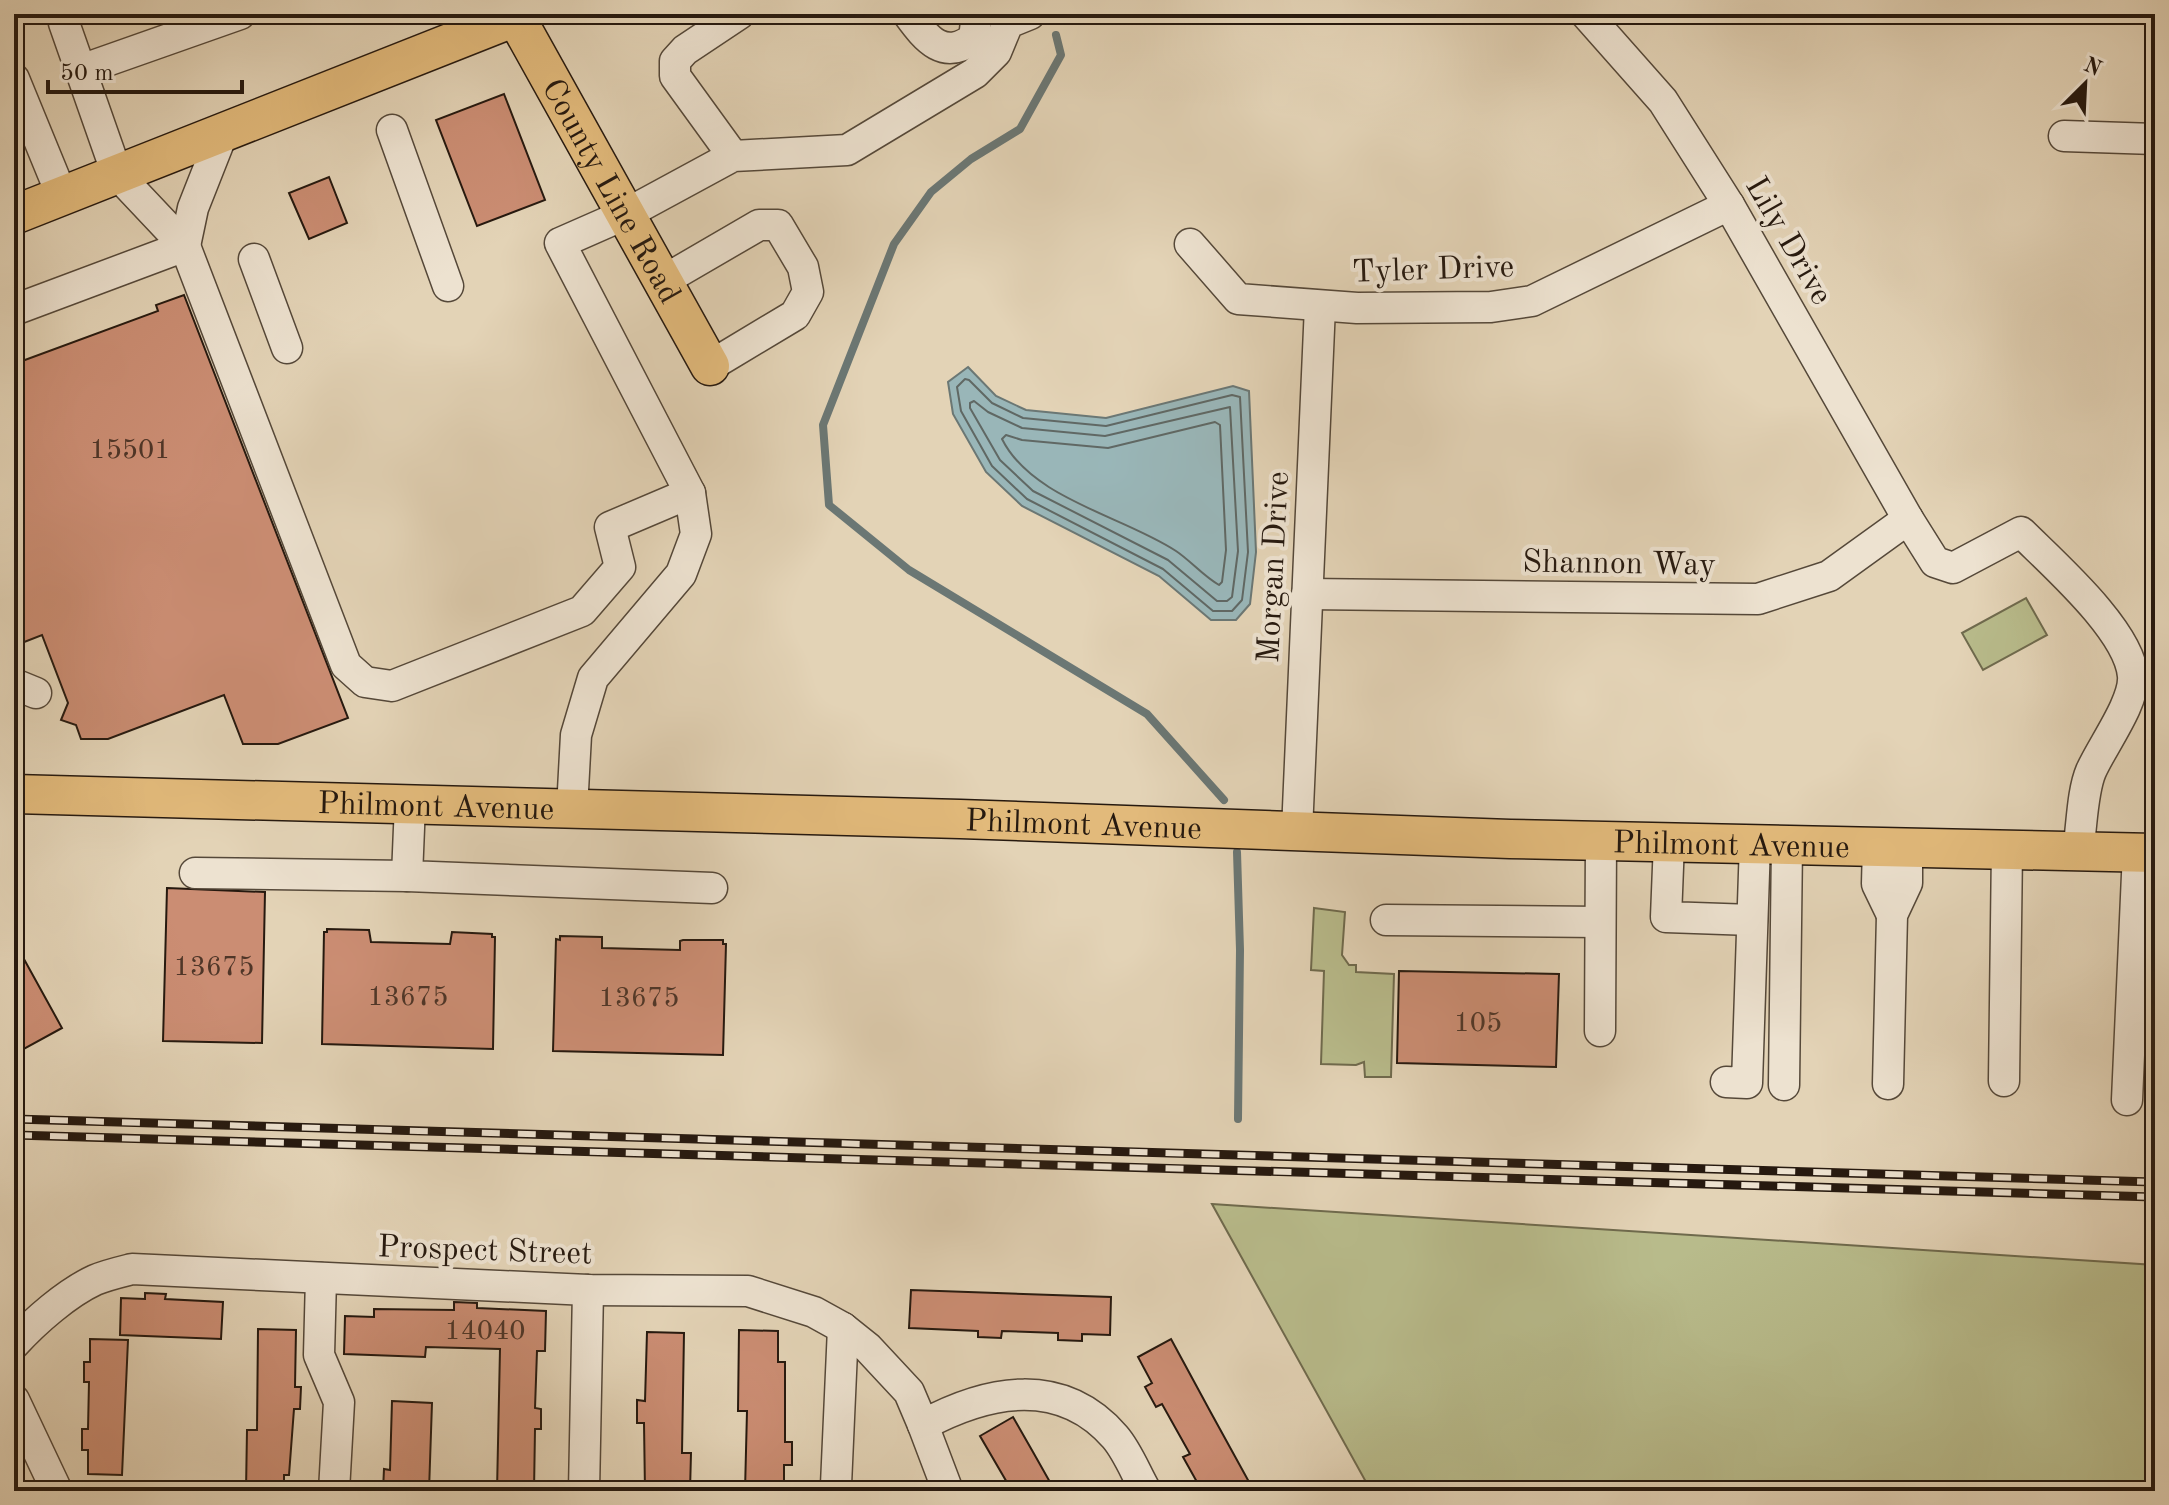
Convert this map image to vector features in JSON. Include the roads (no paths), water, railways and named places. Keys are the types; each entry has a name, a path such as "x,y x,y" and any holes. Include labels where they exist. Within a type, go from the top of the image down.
{"main road":[{"path":"402,61 447,14"},
{"path":"14,215 517,15"},
{"name":"County Line Road","path":"517,15 661,282 710,366"},
{"name":"Philmont Avenue","path":"14,794 1669,842 2146,852"}],"street":[{"path":"68,14 64,23 117,174 185,246 346,665 365,682 392,686 582,611 620,567 610,527 690,493"},
{"path":"81,70 240,14"},
{"path":"733,156 675,76 675,61 685,50 739,14"},
{"path":"912,20 938,46 950,50 962,47 974,38 977,14"},
{"name":"Lily Drive","path":"1586,14 1663,101 1729,205 1935,562 1953,568 2021,532 2102,615 2123,648 2133,677 2128,699 2090,774 2078,850"},
{"path":"572,809 576,735 593,678 681,574 696,534 690,493 560,243 626,214 733,156 847,150 975,73 996,52 1013,17"},
{"path":"912,20 919,41 951,88"},
{"path":"17,92 62,196"},
{"path":"392,130 448,286"},
{"path":"185,246 193,208 223,132"},
{"path":"2064,136 2155,139"},
{"name":"Tyler Drive","path":"1190,244 1238,299 1320,306 1491,307 1532,301 1729,205"},
{"path":"661,282 759,225 778,225 803,267 808,292 795,315 710,366"},
{"path":"14,310 185,246"},
{"path":"254,259 287,348"},
{"name":"Morgan Drive","path":"1297,831 1320,306"},
{"name":"Shannon Way","path":"1307,594 1758,599 1829,576 1908,519"},
{"path":"407,876 410,804"},
{"path":"1600,1031 1601,840"},
{"path":"1669,842 1666,917 1752,920"},
{"path":"1726,1082 1747,1083 1752,920 1771,844"},
{"path":"1771,844 1784,1085"},
{"path":"1888,1084 1892,915 1877,884 1893,846"},
{"path":"2004,1081 2007,848"},
{"path":"2127,1100 2146,852"},
{"path":"195,873 407,876 712,888"},
{"path":"1386,920 1600,922"},
{"name":"Prospect Street","path":"14,1344 69,1295 96,1279 132,1269 588,1290 748,1291 814,1312 843,1328 868,1348 909,1392 948,1491"},
{"path":"321,1278 319,1355 339,1402 334,1491"},
{"path":"584,1491 588,1290"},
{"path":"836,1485 843,1328"},
{"path":"923,1425 952,1409 1003,1396 1025,1394 1066,1400 1083,1408 1118,1440 1146,1491"},
{"path":"14,1400 57,1491"}],"water":[{"path":"968,367 996,396 1026,410 1106,418 1233,386 1249,391 1256,552 1250,604 1236,620 1211,620 1159,576 1022,506 986,472 953,414 948,382"}],"waterway":[{"path":"1056,35 1061,55 1020,129 971,159 931,192 894,244 823,425 829,505 909,570 1147,714 1224,800"},
{"path":"1237,852 1240,950 1238,1119"}],"railway":[{"path":"14,1119 2155,1182"},
{"path":"14,1135 2155,1197"}]}
